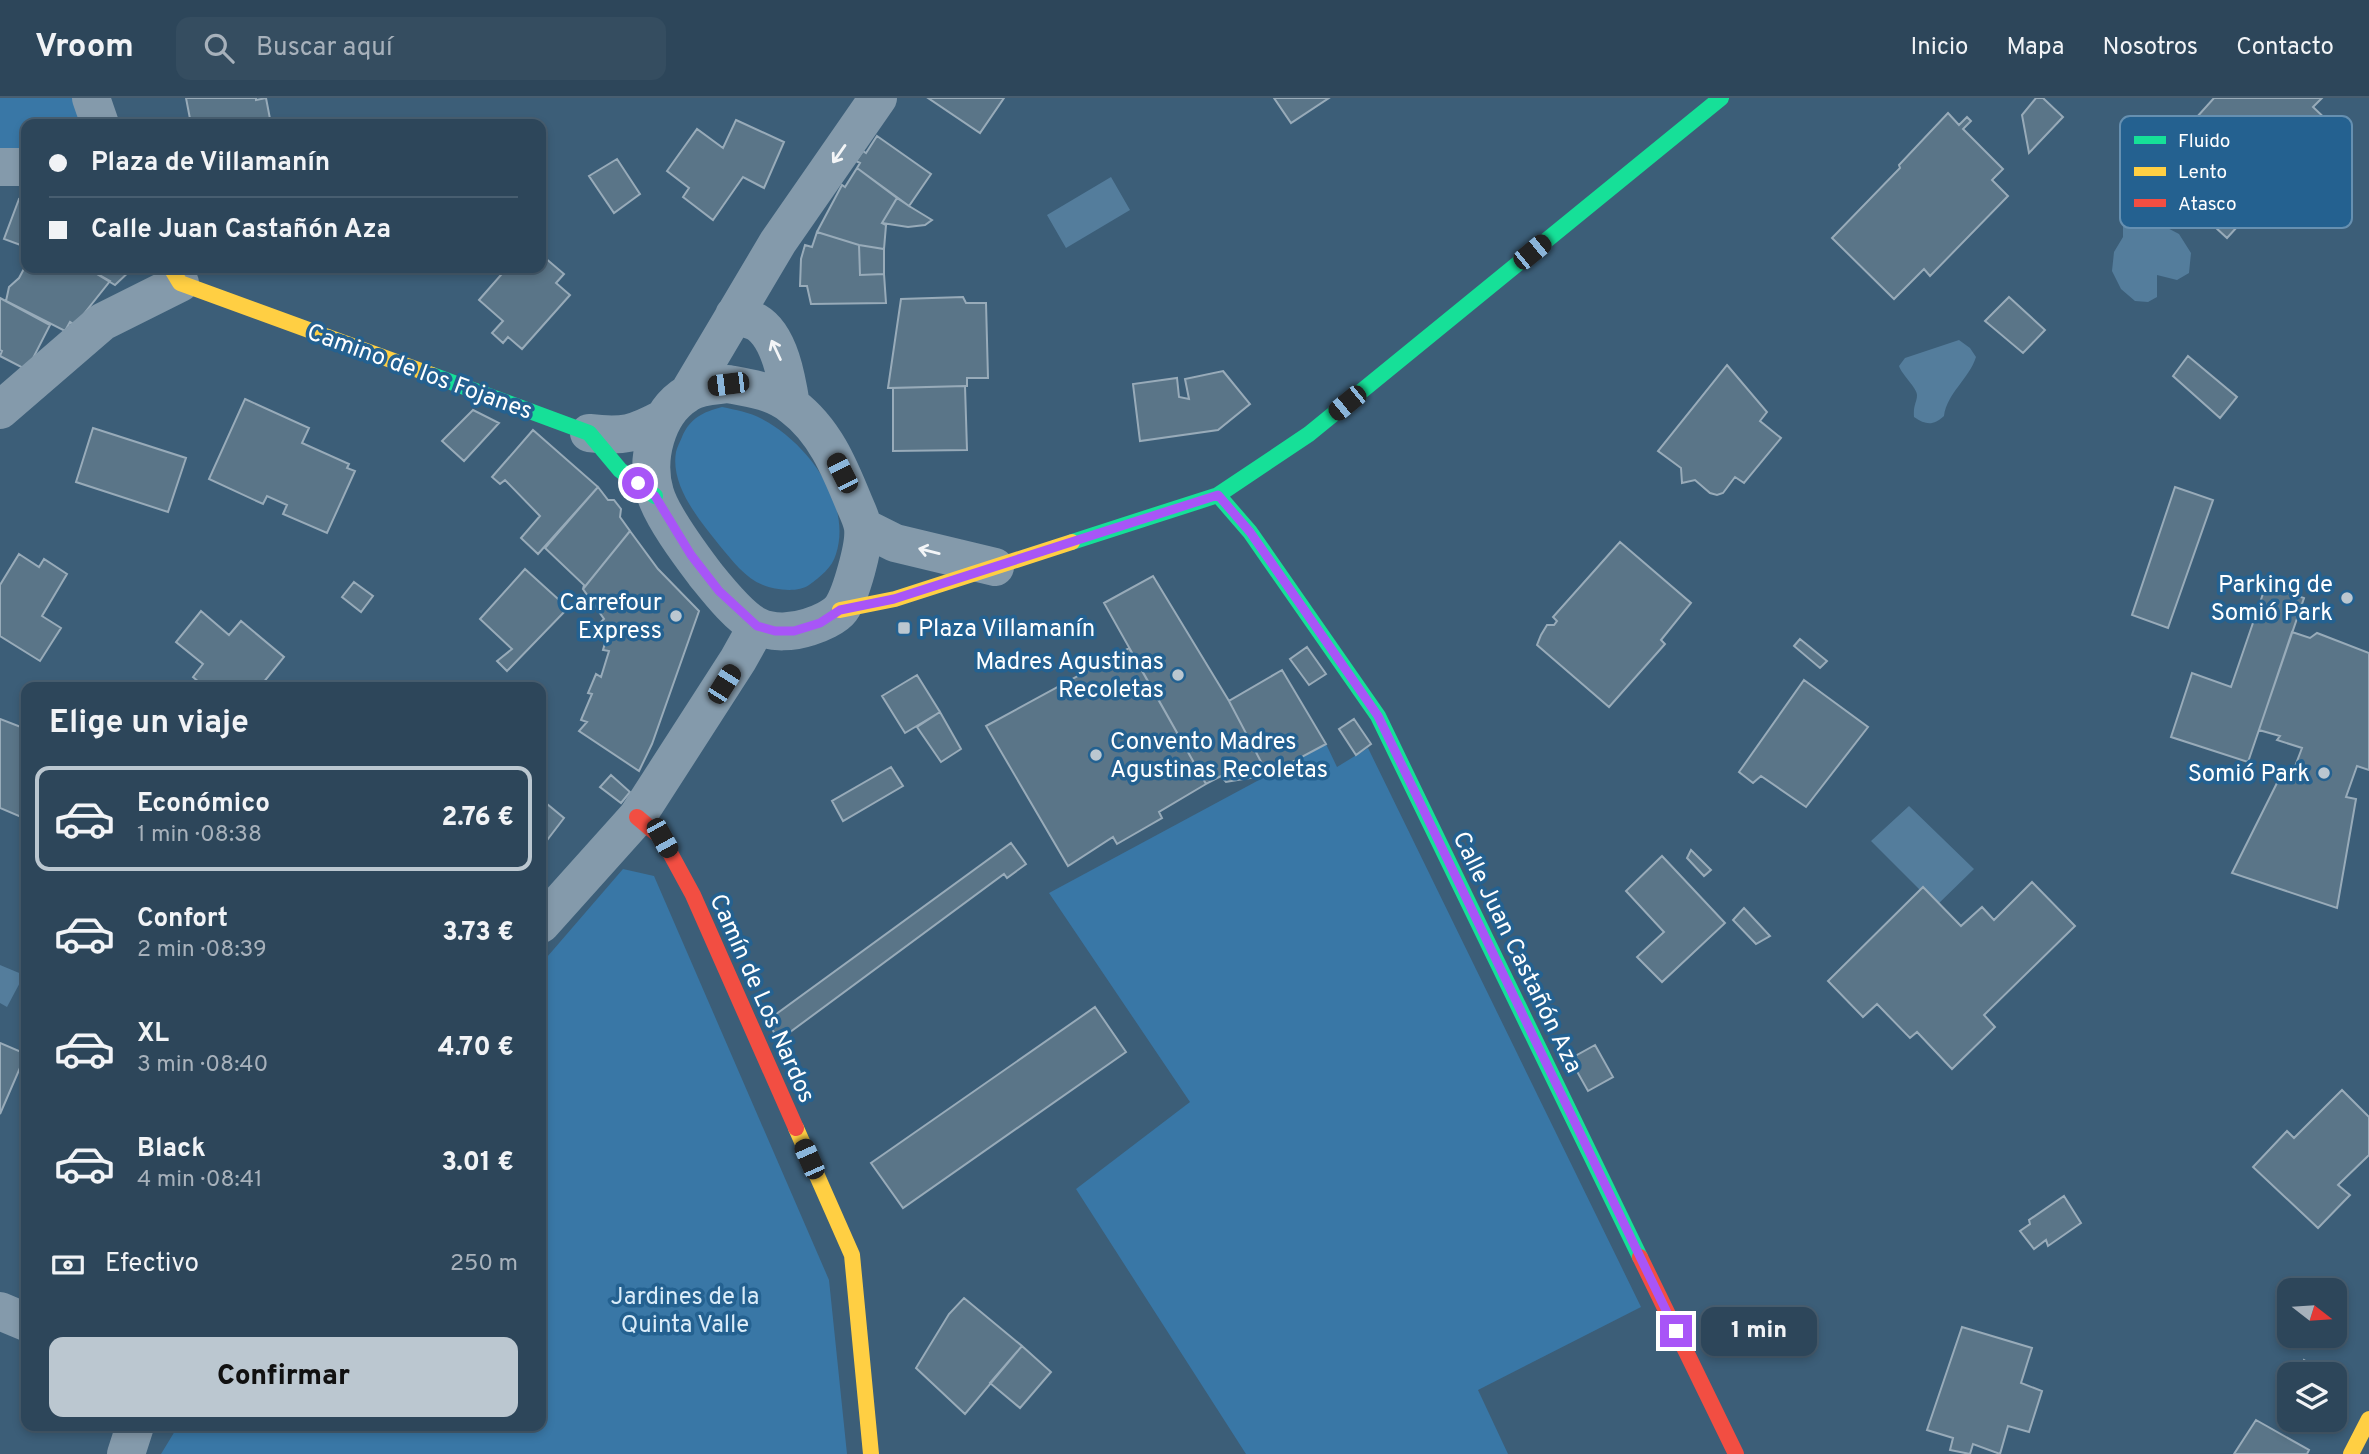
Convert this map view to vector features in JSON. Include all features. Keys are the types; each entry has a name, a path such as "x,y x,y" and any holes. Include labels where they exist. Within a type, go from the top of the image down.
{"street":[{"path":"91,98 98,119"},
{"path":"878,98 778,242 677,405 653,453 650,473 655,496 698,564 719,591 757,626 775,631 794,631 820,623 840,610 894,599 1218,495 1309,434 1721,98"},
{"path":"0,167 21,167"},
{"path":"0,410 102,322 175,275"},
{"name":"Camino de los Fojanes","path":"175,275 589,433 621,470 655,496"},
{"path":"734,315 758,323 772,341 786,373 791,405"},
{"path":"589,433 636,433 677,405 728,384 763,390 791,405 816,428 829,447 863,527 856,573 840,610"},
{"name":"Calle Juan Castañón Aza","path":"1218,495 1250,532 1378,716 1736,1454"},
{"path":"863,527 895,543 995,567"},
{"path":"546,918 637,817 757,626"},
{"name":"Camín de Los Nardos","path":"637,817 662,838 693,895 852,1255 871,1454"},
{"path":"0,1311 21,1320"},
{"path":"2350,1454 2369,1419"},
{"path":"126,1454 133,1431"}],"green space":[{"path":"0,98 78,98 85,119 21,119 21,159 0,158"},
{"path":"722,407 752,415 778,429 809,458 822,475 831,494 838,514 836,554 825,572 804,588 774,588 750,578 704,526 682,490 675,465 676,452 682,437 698,417"},
{"path":"1326,744 1337,767 1368,748 1641,1307 1478,1390 1508,1454 1246,1454 1076,1189 1190,1102 1049,893"},
{"name":"Jardines de la Quinta Valle","path":"623,869 654,876 829,1280 847,1454 161,1454 175,1431 546,1431 546,958"}],"shaded area":[{"path":"1111,177 1130,210 1066,248 1047,215"},
{"path":"2123,228 2168,228 2179,234 2191,253 2189,273 2177,280 2157,275 2157,297 2148,302 2135,301 2121,289 2112,271 2114,252 2123,237"},
{"path":"1959,340 1970,348 1976,357 1973,365 1949,400 1944,416 1933,423 1922,422 1914,417 1916,392 1899,366 1905,358"},
{"path":"1909,806 1974,869 1936,906 1871,841"},
{"path":"0,965 21,974 21,981 7,1007 0,1003"}],"building":[{"path":"186,98 266,98 270,119 190,119"},
{"path":"928,98 1004,98 980,133"},
{"path":"1274,98 1329,98 1291,123"},
{"path":"2036,98 2043,98 2063,117 2029,153 2022,115"},
{"path":"2214,98 2322,98 2313,107 2323,116 2198,116"},
{"path":"1948,113 1959,125 1967,117 1971,121 1963,129 2003,169 1992,180 2008,196 1930,276 1924,269 1894,299 1832,238 1900,168 1899,165"},
{"path":"736,120 784,142 764,188 743,177 713,220 683,197 689,188 667,171 697,129 723,148"},
{"path":"877,136 931,174 909,206 857,168 860,163 856,161 863,151 866,153"},
{"path":"617,159 640,194 614,213 589,176"},
{"path":"857,168 897,198 882,223 886,225 884,249 859,245 817,232 842,185 845,187"},
{"path":"897,198 932,220 925,225 908,227 882,223"},
{"path":"19,199 21,245 4,239"},
{"path":"2216,228 2236,228 2227,238"},
{"path":"817,232 859,245 860,275 884,274 886,303 811,304 807,286 800,286 801,259 805,245 812,247"},
{"path":"859,245 884,249 884,274 860,275"},
{"path":"546,259 564,274 556,283 570,295 522,349 508,337 503,343 492,333 503,321 479,300 503,273 546,273"},
{"path":"22,273 96,273 110,281 75,325 70,322 65,331 6,301 9,287"},
{"path":"95,273 128,273 115,285"},
{"path":"963,297 966,303 986,303 988,378 967,378 967,386 888,388 901,299"},
{"path":"2009,297 2045,330 2023,353 1985,321"},
{"path":"0,298 50,325 27,370 0,356"},
{"path":"2188,356 2237,397 2220,418 2173,376"},
{"path":"1727,365 1767,412 1760,421 1781,438 1744,483 1735,477 1723,493 1717,495 1710,493 1695,480 1682,483 1681,468 1658,451"},
{"path":"1223,371 1250,404 1218,430 1140,441 1133,384 1177,378 1179,397 1189,399 1185,379"},
{"path":"965,386 967,450 893,451 893,388"},
{"path":"245,399 309,428 302,443 349,464 347,468 355,471 327,533 283,514 287,505 267,496 263,504 209,479"},
{"path":"473,410 499,423 464,461 442,441"},
{"path":"93,428 186,458 168,512 76,482"},
{"path":"533,430 598,487 538,554 521,538 540,516 505,480 500,484 492,477"},
{"path":"598,487 608,500 614,500 621,509 620,517 630,531 583,589 584,585 545,548"},
{"path":"2175,487 2213,500 2168,628 2132,615"},
{"path":"630,531 658,569 699,611 652,744 639,771 579,731 587,722 581,720 592,694 588,693 596,674 601,677 609,651 603,650 606,640 614,635 612,629 604,631 600,623 604,619 583,589"},
{"path":"1620,542 1691,603 1661,640 1665,644 1609,707 1537,645 1547,625 1554,625 1557,621 1553,617"},
{"path":"19,554 39,567 44,559 67,574 42,616 61,628 40,661 0,636 0,585"},
{"path":"525,569 568,608 507,671 497,661 512,649 480,619"},
{"name":"Madres Agustinas Recoletas","path":"1153,576 1229,701 1268,775 1226,782 1221,776 1206,784 1104,603"},
{"path":"354,582 373,596 361,612 342,597"},
{"path":"2266,585 2304,598 2248,762 2171,737 2192,673 2231,687"},
{"path":"201,611 229,635 241,621 284,657 264,682 199,682 193,677 203,664 176,642"},
{"name":"Somió Park","path":"2292,632 2310,638 2317,633 2369,653 2369,770 2357,766 2346,797 2356,799 2337,908 2232,873 2281,775 2291,777 2302,748 2277,740 2280,736 2259,730"},
{"path":"1800,639 1827,661 1820,668 1794,646"},
{"path":"1307,647 1326,674 1309,685 1290,659"},
{"name":"Convento Madres Agustinas Recoletas","path":"1129,648 1206,784 1159,812 1162,818 1117,844 1113,837 1068,866 986,726"},
{"path":"1282,670 1326,744 1268,775 1229,701"},
{"path":"917,675 940,712 905,733 882,696"},
{"path":"1804,680 1868,727 1806,807 1761,776 1753,783 1739,772"},
{"path":"940,712 961,749 941,762 917,727"},
{"path":"0,719 21,727 21,817 0,808"},
{"path":"1354,719 1371,744 1356,755 1339,729"},
{"path":"891,767 903,786 843,821 832,801"},
{"path":"611,775 630,792 621,803 600,787"},
{"path":"546,803 564,818 546,841"},
{"path":"1011,843 1026,864 1007,878 1004,874 778,1041 768,1020"},
{"path":"1691,850 1711,870 1704,876 1687,858"},
{"path":"1662,856 1725,923 1662,982 1637,957 1664,932 1626,891"},
{"path":"2032,882 2075,926 1984,1015 1995,1027 1952,1069 1917,1032 1910,1038 1877,1004 1863,1017 1828,981 1923,887 1961,926 1982,907 1994,920"},
{"path":"1744,908 1770,936 1756,944 1733,920"},
{"path":"1095,1007 1126,1052 903,1208 871,1163"},
{"path":"0,1043 21,1052 21,1066 0,1114"},
{"path":"1595,1045 1613,1077 1588,1091 1570,1059"},
{"path":"2342,1090 2369,1117 2369,1155 2338,1185 2350,1195 2318,1228 2253,1167 2287,1131 2294,1138"},
{"path":"2064,1196 2081,1223 2048,1246 2046,1240 2034,1249 2020,1231 2030,1224 2029,1220"},
{"path":"964,1298 1022,1346 965,1414 916,1368 949,1314"},
{"path":"1962,1327 2032,1348 2021,1383 2042,1391 2029,1432 2008,1426 2000,1454 1973,1444 1970,1454 1950,1450 1953,1438 1927,1430"},
{"path":"1022,1346 1051,1372 1020,1408 990,1383"},
{"path":"2256,1420 2309,1450 2307,1454 2234,1454"}],"traffic: fast":[{"path":"1072,542 1218,495 1309,434 1721,98"},
{"path":"432,375 589,433 620,470 655,496"},
{"path":"1218,495 1250,532 1378,716 1640,1257"}],"traffic: slow":[{"path":"174,273 180,283 432,375"},
{"path":"840,610 895,599 1072,542"},
{"path":"796,1128 852,1255 871,1454"},
{"path":"2351,1454 2369,1419"}],"traffic: jam":[{"path":"637,817 662,838 693,895 796,1128"},
{"path":"1640,1257 1736,1454"}],"place":[{"name":"Parking de Somió Park","path":"2347,598"},
{"name":"Carrefour Express","path":"676,616"},
{"name":"Plaza Villamanín","path":"904,628"},
{"name":"Madres Agustinas Recoletas","path":"1178,675"},
{"name":"Convento Madres Agustinas Recoletas","path":"1096,755"},
{"name":"Somió Park","path":"2324,773"}],"route":[{"path":"638,483 655,496 691,555 719,591 757,626 775,631 807,628 840,610 894,599 1218,495 1250,532 1378,716 1676,1331"}]}
